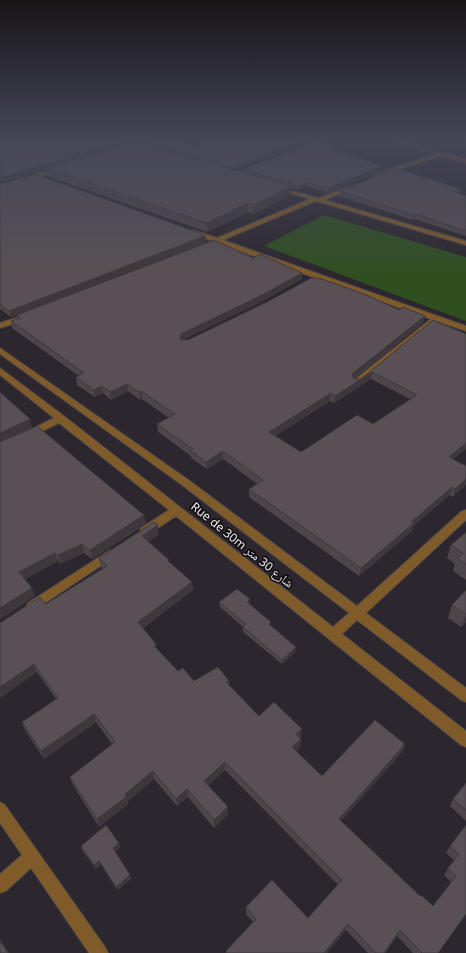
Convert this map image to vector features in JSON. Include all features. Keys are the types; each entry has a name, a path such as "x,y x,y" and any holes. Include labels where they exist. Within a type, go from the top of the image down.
{"street":[{"path":"270,185 466,243"},
{"path":"203,246 355,185"},
{"path":"188,230 314,278 437,318 466,329"},
{"path":"0,326 29,315"},
{"path":"356,384 437,318"},
{"name":"Rue de 30m شارع 30 متر","path":"0,350 186,483 466,696"},
{"name":"Rue de 30m شارع 30 متر","path":"0,371 466,740"},
{"path":"20,438 61,418"},
{"path":"138,536 177,510"},
{"path":"333,635 466,514"},
{"path":"20,614 118,549"},
{"path":"0,810 99,953"},
{"path":"0,885 32,857"}],"green space":[{"path":"324,215 466,257 466,321 264,246"}],"building":[{"path":"0,184 64,184 205,236 9,311 0,304"},
{"path":"94,184 286,184 291,186 254,205 248,203 207,223"},
{"path":"316,184 337,184 328,188"},
{"path":"355,184 447,184 461,189 455,192 466,196 466,231 416,214 414,215 339,191"},
{"path":"214,240 253,258 260,254 302,273 260,296 181,334 180,339 188,340 267,302 313,277 364,294 399,310 403,307 425,316 353,373 352,376 354,379 361,379 433,320 466,334 466,443 449,457 466,466 466,479 455,489 452,487 411,522 414,523 361,568 249,489 263,480 223,451 206,462 191,451 193,449 157,424 175,414 141,391 139,392 127,384 110,392 102,386 94,390 76,377 84,373 11,321 20,318 17,315","holes":["372,372 417,395 373,424 357,415 301,452 269,432 331,393 335,396"]},
{"path":"0,392 30,419 0,433"},
{"path":"37,426 144,515 90,550 82,544 58,555 55,553 19,572 32,588 0,608 0,442"},
{"path":"154,522 158,525 142,536 192,582 138,622 156,644 154,646 178,671 183,668 194,681 218,667 229,681 226,682 259,716 274,702 302,729 296,734 301,739 292,747 322,776 375,720 405,744 339,819 420,896 421,895 433,906 456,876 448,868 459,854 450,846 466,825 466,914 438,953 422,953 400,930 384,953 376,953 348,924 324,953 228,953 226,951 256,919 246,907 272,880 308,918 342,880 225,762 204,781 228,807 214,820 187,789 176,799 153,771 125,794 126,797 97,819 70,777 115,742 94,714 41,751 22,722 58,698 34,664 0,687 0,623 40,597 46,604 107,566 99,558"},
{"path":"466,532 466,564 457,558 463,553 451,545"},
{"path":"237,589 250,599 247,602 271,622 269,624 296,647 282,660 243,627 246,624 219,602"},
{"path":"466,590 466,614 452,605"},
{"path":"466,783 466,810 453,799"},
{"path":"106,825 119,843 113,848 130,875 116,887 99,861 94,865 81,846"},
{"path":"0,941 8,953 0,953"}]}
